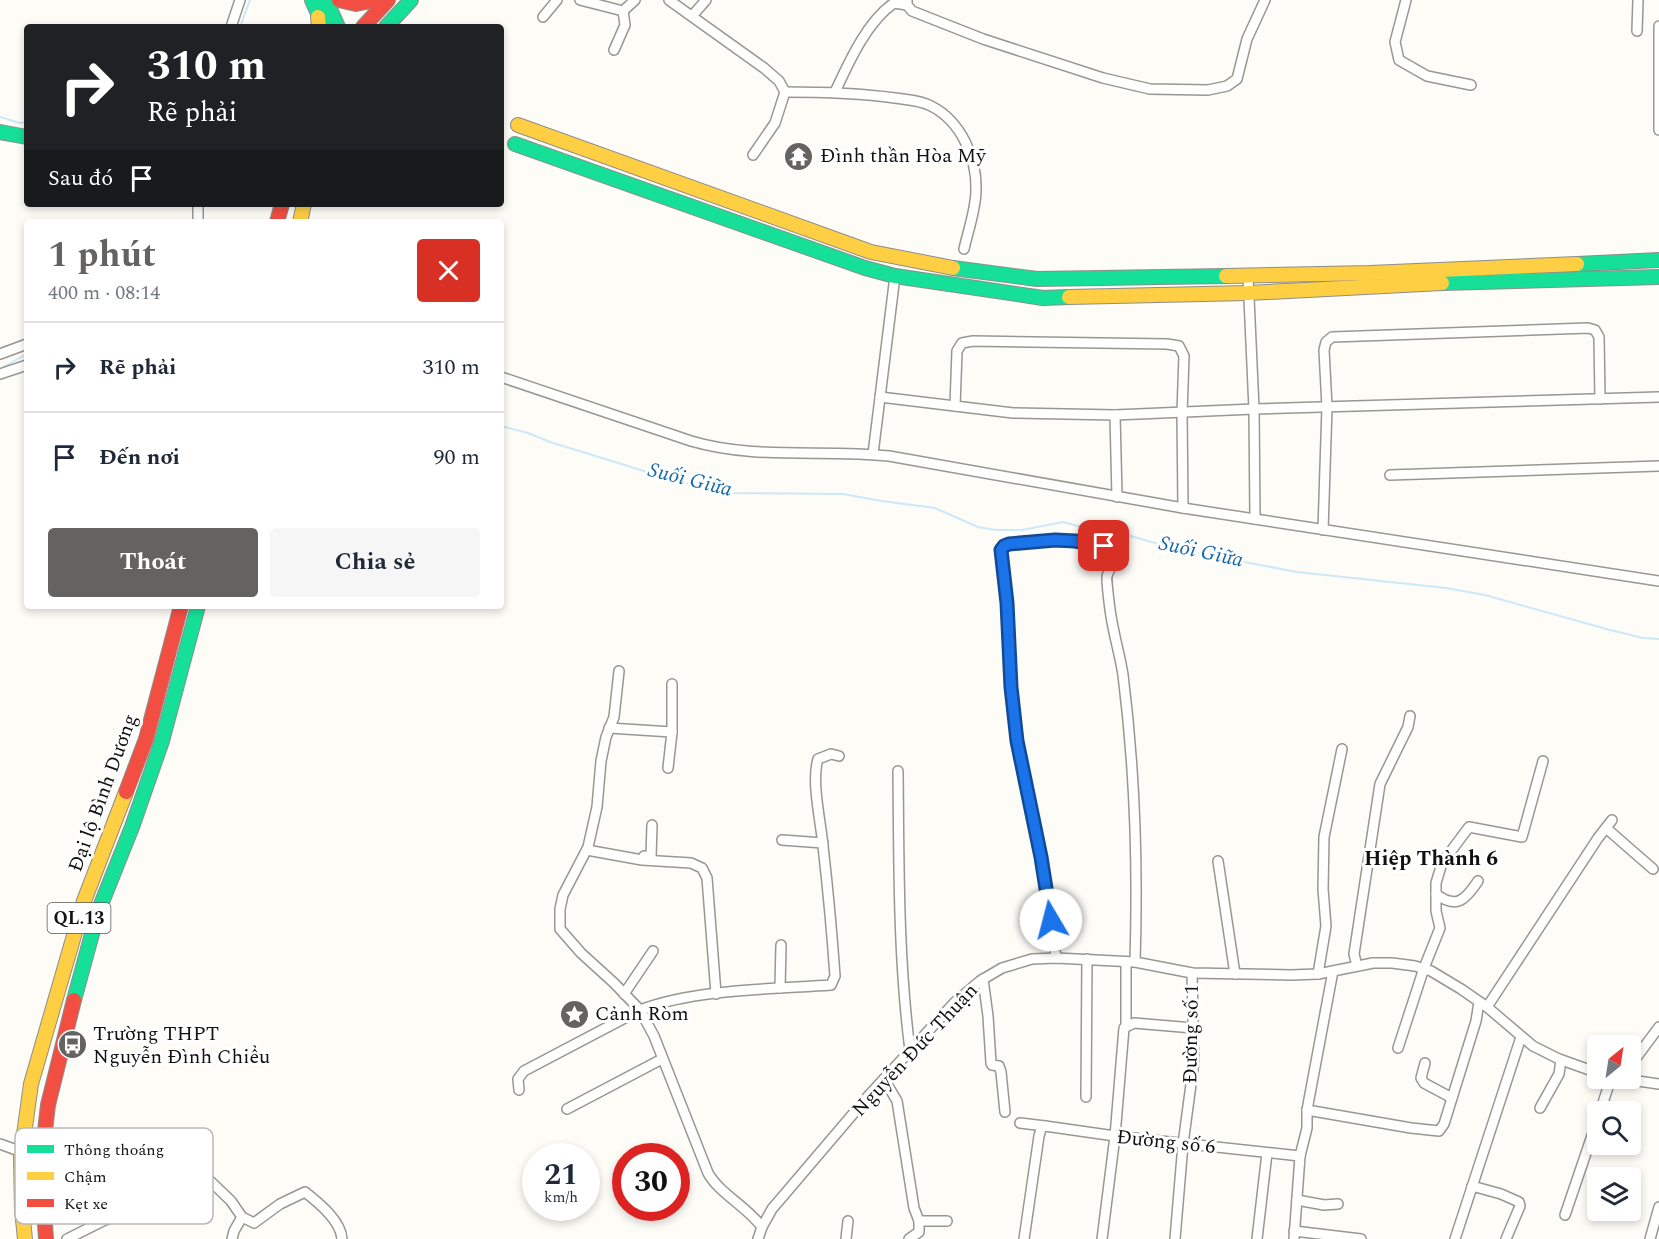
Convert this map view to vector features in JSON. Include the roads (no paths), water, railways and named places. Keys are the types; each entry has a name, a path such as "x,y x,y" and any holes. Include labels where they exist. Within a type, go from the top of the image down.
{"main road":[{"path":"312,0 320,24"},
{"path":"326,0 337,24"},
{"path":"339,0 356,4 376,0"},
{"path":"365,24 388,0"},
{"path":"389,24 411,0"},
{"path":"518,125 872,252 934,266 1037,279 1370,273 1659,260"},
{"path":"0,132 24,136"},
{"path":"515,144 823,254 895,276 1043,298 1248,293 1388,285 1659,277"},
{"name":"Đại lộ Bình Dương","path":"25,1128 31,1083 54,1001 84,901 146,739 180,609"},
{"name":"Đại lộ Bình Dương","path":"45,1128 59,1057 98,912 132,827 162,741 197,609"},
{"name":"Đại lộ Bình Dương","path":"22,1224 24,1239"},
{"name":"Đại lộ Bình Dương","path":"45,1224 46,1239"}],"street":[{"path":"232,24 240,0"},
{"path":"543,17 557,0"},
{"path":"579,0 623,11"},
{"path":"623,11 635,0"},
{"path":"669,0 764,68 779,81 785,92 775,123 753,155"},
{"path":"692,16 706,0"},
{"path":"835,92 876,19 894,3 907,3 912,11 982,39 1103,78 1150,89 1208,90 1227,86 1237,79 1247,39 1265,0"},
{"path":"1406,0 1395,42 1399,60 1427,76 1471,85"},
{"path":"1637,31 1638,0"},
{"path":"614,50 625,25 623,11"},
{"path":"1659,26 1659,130"},
{"path":"785,92 835,92 921,102 931,106 952,122 967,145 974,166 977,192 964,249"},
{"path":"873,454 895,276"},
{"path":"1248,276 1254,409 1255,519"},
{"path":"1323,530 1327,406 1324,350 1326,342 1332,337 1588,328 1595,330 1599,337 1600,399"},
{"path":"955,406 957,351 962,343 973,340 1179,346 1184,356 1183,508"},
{"path":"24,345 1,355 6,372 24,366"},
{"path":"504,378 715,447 753,452 873,454 1183,508 1659,582"},
{"path":"880,397 1013,413 1115,415 1327,406 1659,397"},
{"path":"1115,415 1117,497"},
{"path":"1389,475 1659,466"},
{"path":"1056,958 1049,901 1017,741 1011,687 1007,603 1001,555 1004,546 1009,544 1055,540 1104,546 1116,553 1113,566 1106,576 1122,673 1133,783 1137,905 1130,962 1126,1026 1122,1040 1115,1136 1102,1239"},
{"path":"619,671 614,717 601,761 597,807 587,849 563,895 560,929 581,953 640,1010 654,1036 713,1182 742,1204 762,1227"},
{"path":"668,768 672,732 672,684"},
{"path":"1357,966 1354,954 1380,784 1408,727 1410,716"},
{"path":"609,728 672,732"},
{"path":"1318,974 1326,926 1323,889 1324,837 1342,749"},
{"path":"519,1090 518,1079 524,1071 640,1010 661,1002 716,994 831,985 835,976 816,766 818,759 831,754 840,756"},
{"path":"1398,1048 1424,968 1440,928 1436,911 1436,884 1442,863 1467,828 1474,827 1522,837 1543,761"},
{"path":"898,771 899,917 904,1003 910,1050"},
{"path":"1306,1110 1439,1131 1444,1124 1483,1004 1612,820"},
{"path":"587,849 651,857 652,825"},
{"path":"1606,828 1653,869"},
{"path":"782,840 823,843"},
{"path":"587,849 642,860 691,863 702,868 707,878 716,994"},
{"path":"1218,861 1235,974"},
{"path":"1436,894 1444,900 1459,902 1465,899 1478,881"},
{"path":"780,988 781,945"},
{"path":"624,994 653,951"},
{"name":"Nguyễn Đức Thuận","path":"758,1239 772,1209 884,1079 955,1002 983,979 1002,968 1032,959 1130,962 1192,973 1235,974 1318,974 1357,966 1392,963 1424,968 1443,977 1483,1004 1533,1046 1587,1069"},
{"path":"1086,1097 1087,959"},
{"path":"1333,971 1306,1110 1307,1128 1300,1156 1294,1235 1361,1239"},
{"name":"Đường số 1","path":"1175,1239 1183,1144 1194,1062 1192,973"},
{"path":"983,979 991,1062 992,1065 999,1066 1001,1072 1005,1112"},
{"path":"1126,1026 1134,1023 1193,1028"},
{"path":"1641,1051 1659,1027"},
{"path":"1455,1239 1521,1037"},
{"path":"567,1109 662,1059"},
{"path":"1540,1108 1560,1074 1562,1060"},
{"path":"1425,1063 1421,1078 1424,1083 1452,1098"},
{"path":"884,1079 897,1101 914,1208 919,1221 919,1232 909,1239"},
{"path":"1641,1082 1659,1084"},
{"name":"Đường số 6","path":"1020,1123 1300,1156"},
{"path":"1024,1239 1039,1136 1041,1129 1045,1126"},
{"path":"0,1144 15,1149"},
{"path":"1565,1215 1587,1150"},
{"path":"1257,1239 1267,1153"},
{"path":"213,1184 242,1217 254,1223 280,1204 305,1192 322,1205 341,1233 342,1239"},
{"path":"1473,1185 1519,1202 1520,1206 1506,1239"},
{"path":"1297,1200 1324,1205 1338,1204"},
{"path":"1650,1239 1659,1207"},
{"path":"232,1239 242,1217"},
{"path":"846,1239 848,1221"},
{"path":"919,1221 947,1221"},
{"path":"67,1239 97,1224"}],"waterway":[{"path":"241,24 250,0"},
{"path":"0,117 24,122"},
{"name":"Suối Giữa","path":"0,369 24,356"},
{"name":"Suối Giữa","path":"504,427 722,493 843,494 935,508 978,527 996,530 1022,530 1063,522 1096,531 1120,533 1176,549 1297,572 1446,588 1485,595 1610,630 1643,638 1659,639"}],"place":[{"name":"Đình thần Hòa Mỹ","path":"799,156"},
{"name":"Cảnh Ròm","path":"574,1014"},
{"name":"Trường THPT Nguyễn Đình Chiểu","path":"72,1045"}],"district":[{"name":"Hiệp Thành 6","path":"1431,859"}]}
